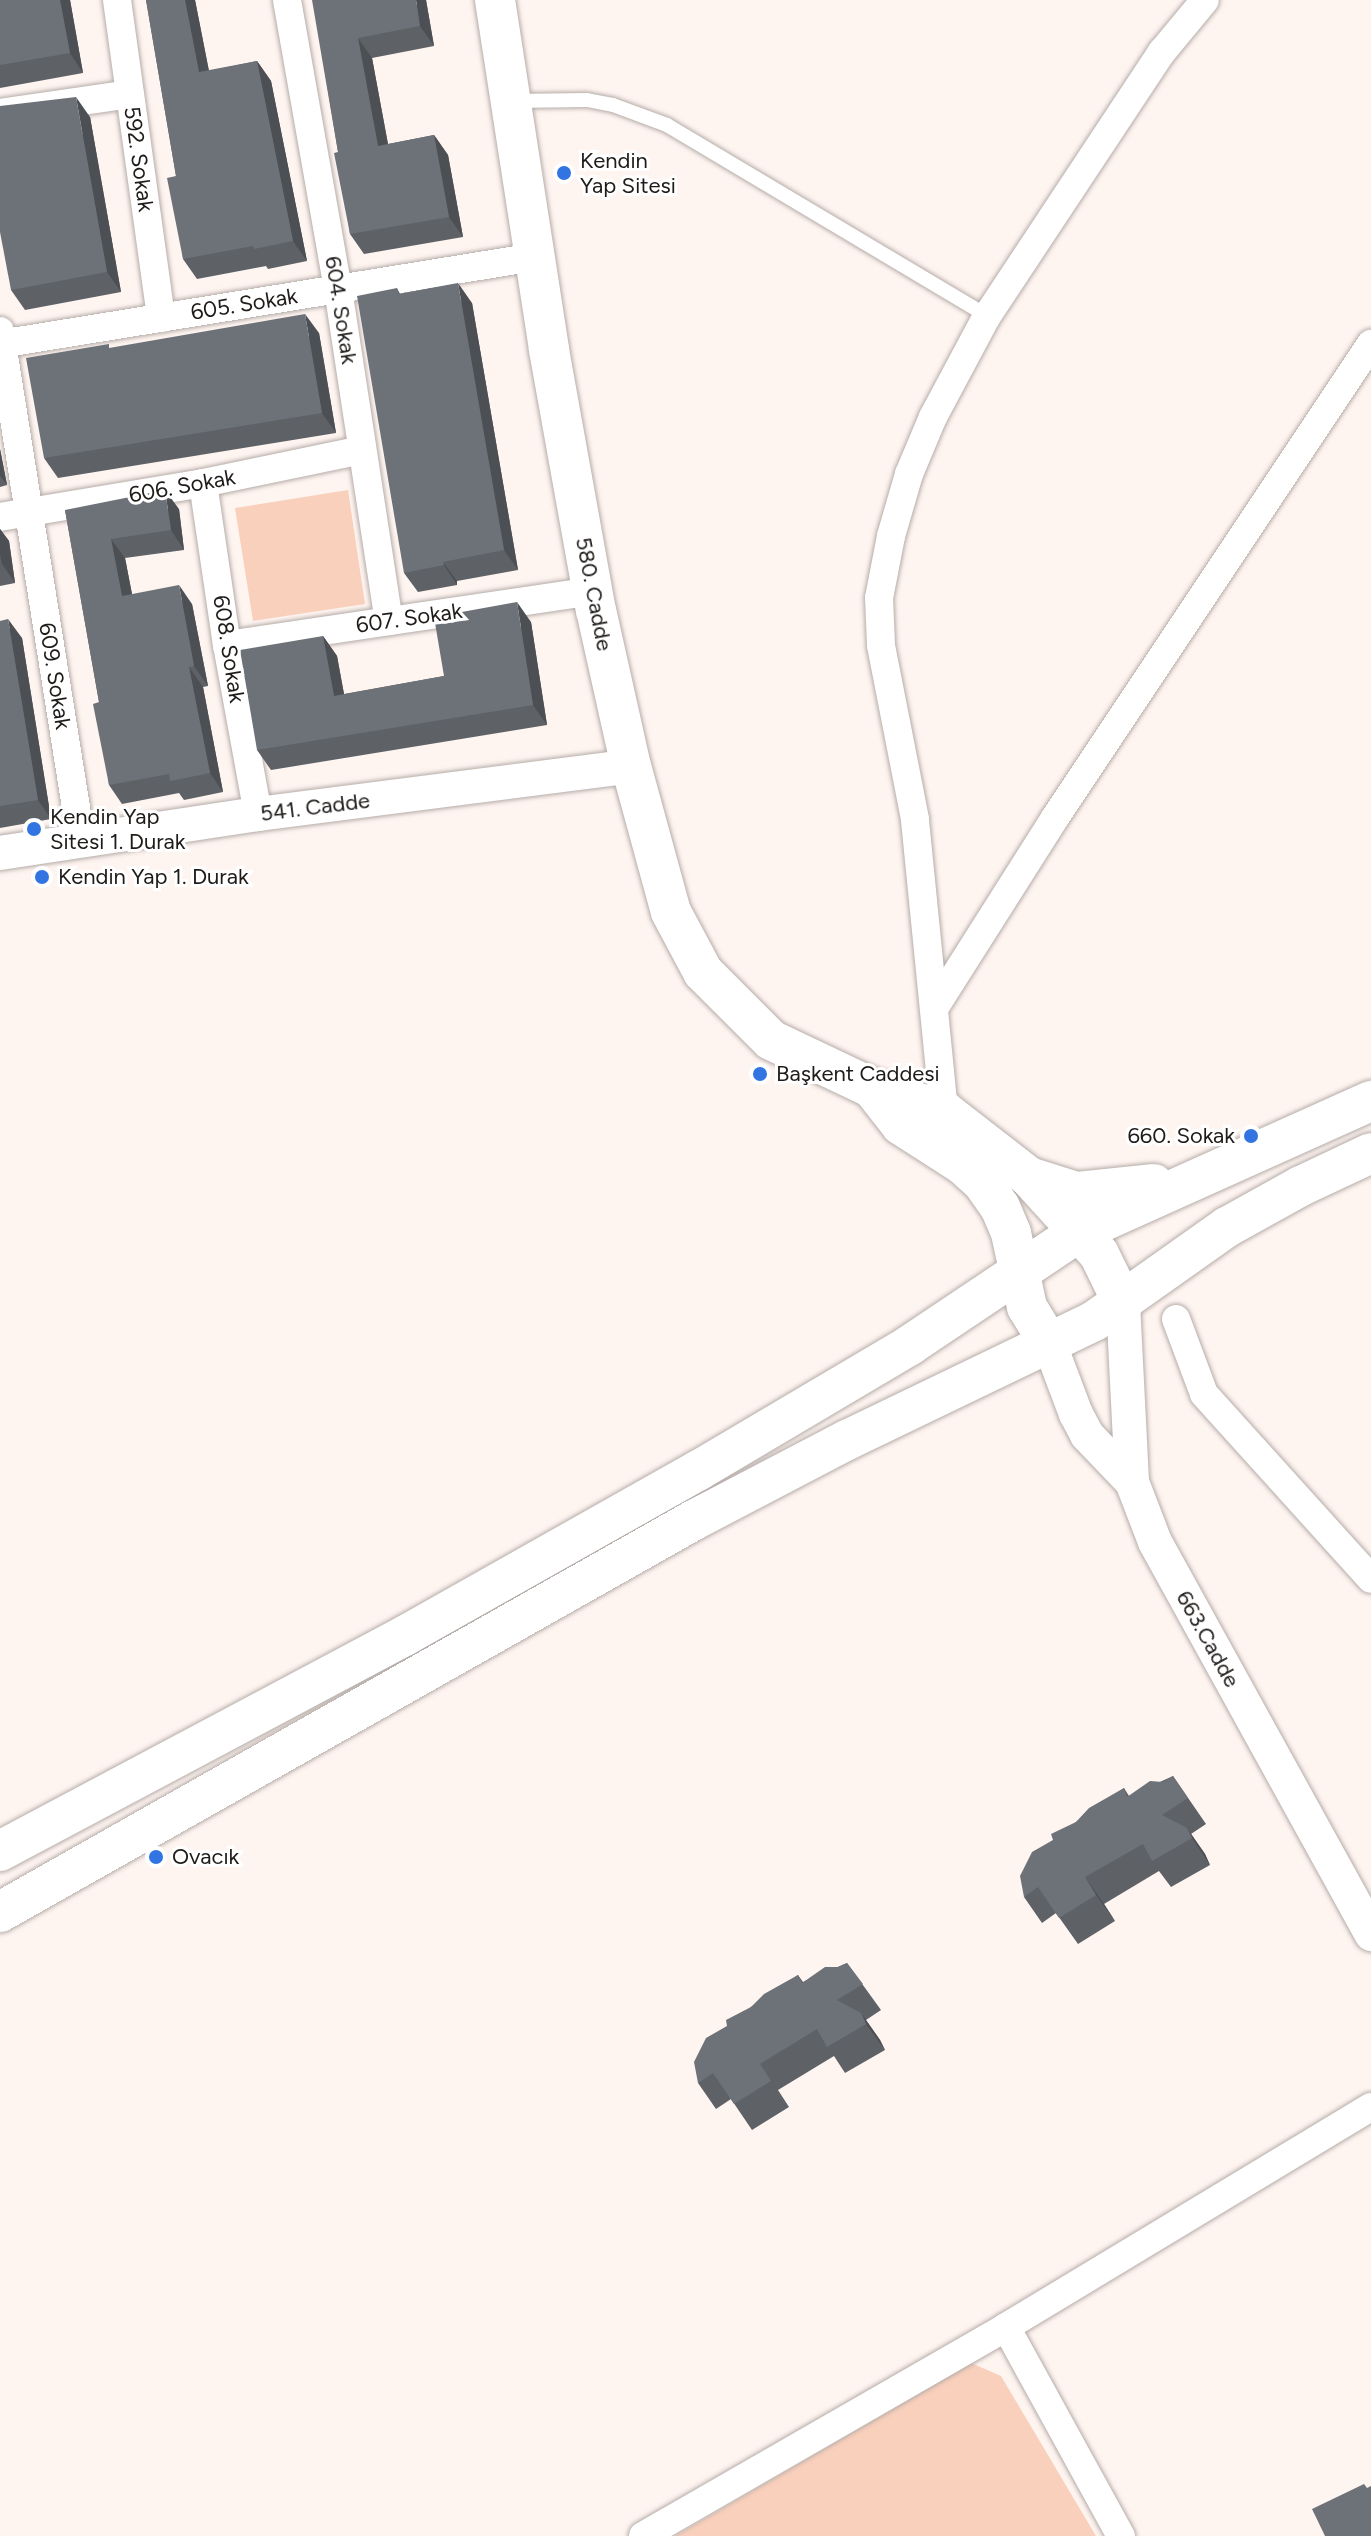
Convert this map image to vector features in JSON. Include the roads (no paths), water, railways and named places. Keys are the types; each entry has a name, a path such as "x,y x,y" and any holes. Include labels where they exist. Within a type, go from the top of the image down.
{"main road":[{"name":"580. Cadde","path":"495,0 592,591 631,766 671,912 703,972 771,1040 872,1088 944,1111"},
{"path":"872,1088 901,1125 962,1164 983,1183 1000,1207 1011,1233 1027,1307 1050,1345"},
{"path":"0,1851 406,1635 699,1470 910,1345 1079,1232 1371,1101"},
{"path":"944,1111 1029,1177 1099,1254 1123,1303"},
{"path":"0,1912 694,1520 847,1440 1050,1345 1123,1303 1227,1227 1301,1186 1371,1153"},
{"path":"1029,1177 1062,1190 1090,1193 1215,1171"}],"street":[{"name":"592. Sokak","path":"117,0 161,318"},
{"name":"604. Sokak","path":"287,0 338,289 389,621"},
{"path":"944,1111 915,819 881,645 879,598 891,536 909,474 933,417 987,316 1162,52 1205,0"},
{"path":"0,113 130,94"},
{"name":"605. Sokak","path":"1,340 161,318 535,257"},
{"name":"609. Sokak","path":"1,340 81,839"},
{"path":"935,1007 1055,818 1371,344"},
{"name":"606. Sokak","path":"0,517 203,483 362,450"},
{"name":"608. Sokak","path":"203,483 227,645 258,814"},
{"name":"607. Sokak","path":"227,645 592,591"},
{"name":"541. Cadde","path":"0,853 258,814 631,766"},
{"path":"1123,1303 1132,1482"},
{"path":"1176,1319 1204,1394 1371,1579"},
{"name":"663.Cadde","path":"1050,1345 1065,1391 1087,1435 1132,1482 1155,1542 1371,1934"},
{"path":"643,2536 1006,2327 1371,2107"},
{"path":"1006,2327 1121,2536"}],"lane":[{"path":"511,102 562,98 587,100 613,105 667,125 987,316"}],"place":[{"name":"Kendin Yap Sitesi","path":"564,173"},
{"name":"Kendin Yap Sitesi 1. Durak","path":"34,829"},
{"name":"Kendin Yap 1. Durak","path":"42,877"},
{"name":"Başkent Caddesi","path":"760,1074"},
{"name":"660. Sokak","path":"1251,1136"},
{"name":"Ovacık","path":"156,1857"}]}
